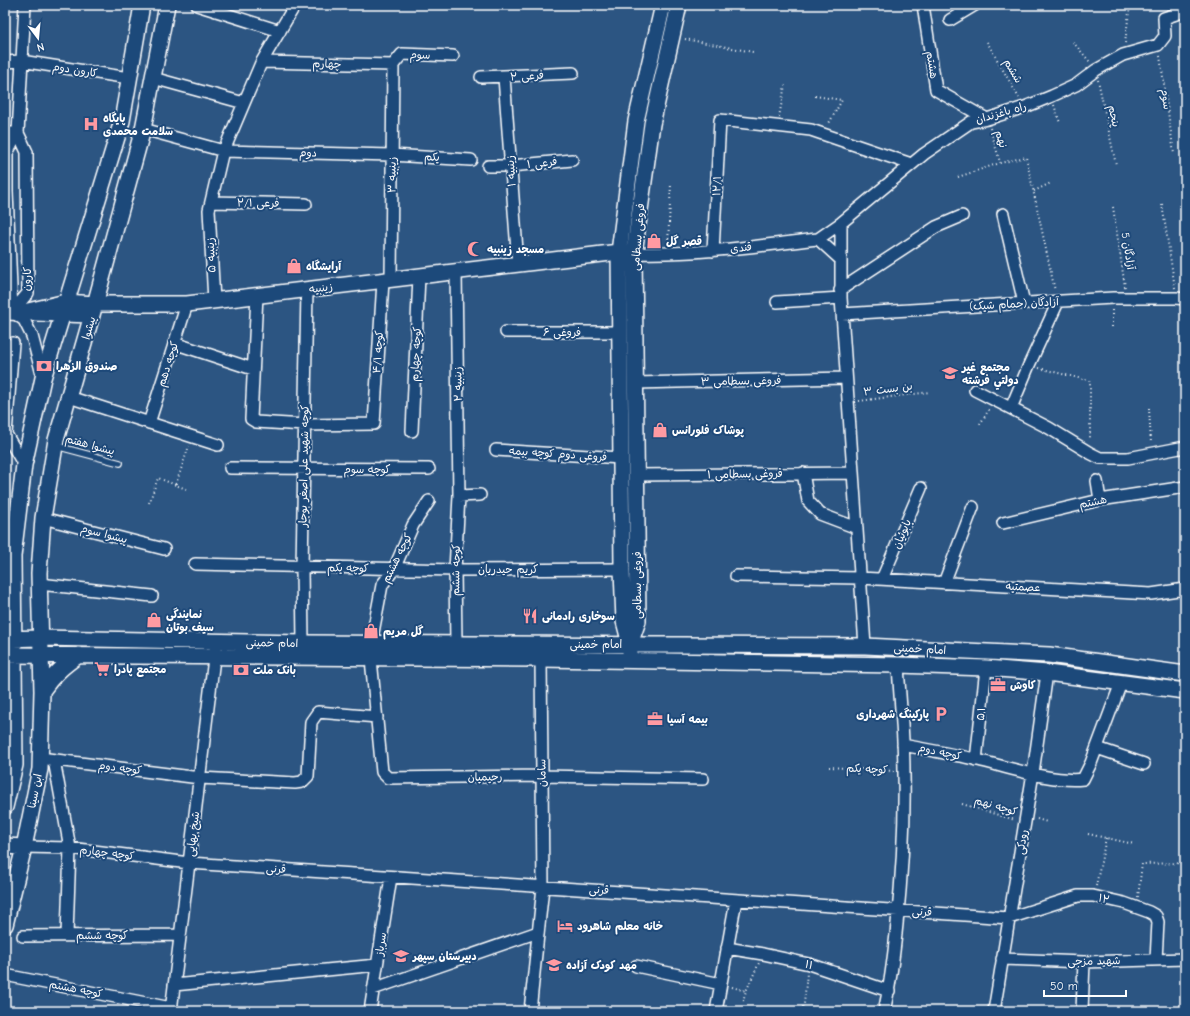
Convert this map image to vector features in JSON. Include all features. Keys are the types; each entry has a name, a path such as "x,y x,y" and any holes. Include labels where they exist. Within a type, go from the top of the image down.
{"main road":[{"path":"5,807 15,765 10,754 15,688 9,639 13,609 9,556 24,465 43,378 122,121 142,5"},
{"name":"پیشوا","path":"41,655 39,584 43,518 55,446 94,310 143,129 167,5"},
{"name":"فروغی بسطامی","path":"630,644 624,621 622,569 619,252 636,121 663,5"},
{"name":"فروغی بسطامی","path":"630,644 638,621 634,253 652,124 679,5"},
{"name":"زینبیه","path":"14,312 64,308 94,310 187,304 619,252 634,253"},
{"path":"40,607 51,626 67,638"},
{"path":"5,623 13,609"},
{"name":"امام خمینی","path":"9,639 67,638 371,659 541,659 898,664 986,668 1047,673 1185,691"},
{"name":"امام خمینی","path":"10,655 79,655 215,649 303,643 865,646 1049,655 1185,674"},
{"path":"630,644 630,661"},
{"name":"ابن سینا","path":"5,925 24,847 40,769 47,759 41,655"},
{"path":"42,691 51,678 60,669 79,655"},
{"path":"5,676 15,688"},
{"path":"5,846 24,847"}],"street":[{"name":"کارون","path":"14,312 7,241 7,153 18,133 25,5"},
{"path":"197,5 280,30"},
{"name":"زینبیه ۵","path":"214,301 210,206 224,151 262,62 295,5"},
{"name":"هشتم","path":"923,5 936,90 987,119"},
{"path":"950,20 975,5"},
{"path":"1158,45 1165,36 1164,18 1185,11"},
{"name":"راه باغزندان","path":"818,239 840,223 924,154 971,122 987,119 1025,107 1052,96 1076,85 1096,70 1123,55 1158,45"},
{"name":"سوم","path":"393,68 402,54 453,56"},
{"name":"کارون دوم","path":"5,62 21,61 129,78"},
{"name":"چهارم","path":"262,62 393,68"},
{"name":"زینبیه ۳","path":"387,280 392,155 393,68"},
{"name":"فرعی ۲","path":"481,77 573,73"},
{"name":"زینبیه ۱","path":"504,77 518,264"},
{"path":"153,78 244,103"},
{"name":"۱۲/۱","path":"713,251 720,120 778,126"},
{"path":"778,126 811,130 911,164"},
{"path":"143,129 224,151"},
{"path":"5,133 18,133"},
{"name":"کارون","path":"14,312 28,293 27,152 18,133"},
{"name":"دوم","path":"224,151 392,155"},
{"name":"یکم","path":"392,155 471,160"},
{"name":"فرعی ۱","path":"488,166 511,166 572,160"},
{"name":"فرعی ۲/۱","path":"210,206 306,204"},
{"path":"1003,214 1024,303"},
{"path":"777,302 841,294 936,227 962,216"},
{"path":"840,223 842,314 865,646"},
{"path":"818,239 840,259"},
{"name":"قندی","path":"634,253 667,254 713,251 818,239"},
{"name":"زینبیه ۲","path":"456,272 459,496"},
{"name":"کوچه چهارم","path":"412,431 419,276"},
{"name":"کوچه ۴/۱","path":"305,425 374,424 387,280"},
{"name":"کوچه شهید علی اصغر بوجار","path":"303,643 302,567 307,290"},
{"path":"258,296 251,419 256,422 305,425"},
{"name":"آزادگان (حمام شیک)","path":"842,314 1113,298 1180,298"},
{"path":"1011,408 1028,365 1058,302"},
{"name":"کوچه دهم","path":"149,423 187,304"},
{"path":"14,312 24,320 32,336 43,378"},
{"name":"فروغی ۶","path":"506,332 619,332"},
{"path":"13,343 5,434 24,465"},
{"path":"174,343 253,369"},
{"name":"فروغی بسطامی ۳","path":"636,383 846,378"},
{"path":"975,390 1049,428 1100,458 1128,458 1185,447"},
{"path":"69,398 218,445"},
{"name":"فروغی دوم کوچه بیمه","path":"496,450 621,458"},
{"path":"230,468 304,468"},
{"name":"کوچه سوم","path":"304,468 429,469"},
{"name":"فروغی بسطامی ۱","path":"637,475 853,473"},
{"path":"803,474 808,501 820,514 857,528"},
{"path":"1097,481 1100,500"},
{"name":"هشتم","path":"1003,523 1100,500 1185,487"},
{"name":"بابوئیان","path":"882,579 921,488"},
{"path":"459,496 480,495"},
{"name":"کوچه ششم","path":"456,644 455,570 459,496"},
{"name":"کوچه هشتم","path":"371,643 382,585 394,569 413,525 430,501"},
{"path":"944,583 973,507"},
{"name":"پیشوا سوم","path":"43,518 164,549"},
{"path":"195,564 302,567"},
{"name":"کوچه یکم","path":"302,567 394,569"},
{"name":"کریم حیدریان","path":"394,569 622,569"},
{"name":"عصمتیه","path":"736,576 860,578 1151,594 1185,589"},
{"path":"39,584 152,596"},
{"name":"شیخ بهایی","path":"171,1009 215,649"},
{"name":"رحیمیان","path":"371,659 382,772 388,778 542,776 703,779"},
{"name":"سامان","path":"530,1011 543,887 541,659"},
{"path":"884,1011 889,991 899,911 904,825 903,744 898,664"},
{"name":"۵.۱","path":"976,760 986,668"},
{"name":"رودکی","path":"994,1011 1033,774 1047,673"},
{"path":"1121,683 1097,748 1144,764"},
{"name":"کوچه دوم","path":"47,759 200,778 295,783 302,782 308,776 311,722 318,712 377,717"},
{"name":"کوچه دوم","path":"903,744 1033,774 1071,780 1083,779 1092,763 1097,748"},
{"path":"47,759 70,848 67,935"},
{"name":"کوچه چهارم","path":"24,847 70,848 189,863"},
{"name":"قرنی","path":"189,863 1009,918"},
{"name":"سرباز","path":"370,1011 392,876"},
{"name":"۱۲","path":"1009,918 1078,896 1093,896 1137,908 1156,916 1158,922 1156,960"},
{"path":"716,1011 736,900"},
{"path":"373,989 538,932"},
{"name":"کوچه ششم","path":"23,936 180,935"},
{"name":"۱۱","path":"727,948 808,964 889,991"},
{"name":"شهید مزجی","path":"1002,959 1084,962 1185,959"},
{"path":"1082,1011 1084,962"},
{"path":"174,986 377,965"},
{"path":"636,966 721,984"},
{"name":"کوچه هشتم","path":"5,975 171,1009"}],"lane":[{"name":"پیشوا هفتم","path":"55,446 120,463"}],"path":[{"path":"1123,55 1130,5"},
{"path":"672,36 753,52"},
{"name":"ششم","path":"987,42 1025,107"},
{"path":"1073,42 1096,70"},
{"name":"سوم","path":"1158,45 1174,154"},
{"name":"پنجم","path":"1096,70 1116,165"},
{"path":"778,126 785,85"},
{"path":"816,96 842,100 823,134"},
{"path":"1052,96 1060,122"},
{"name":"نهم","path":"987,119 1000,162"},
{"path":"958,177 1000,162 1026,157 1058,302"},
{"path":"1034,191 1051,183"},
{"path":"667,254 671,184"},
{"path":"1162,204 1180,298"},
{"name":"آزادگان 5","path":"1113,207 1127,298"},
{"path":"1112,327 1113,298"},
{"path":"1028,365 1090,381 1090,453"},
{"name":"بن بست ۳","path":"848,402 930,392"},
{"path":"980,424 994,400"},
{"path":"1149,408 1151,453"},
{"path":"176,484 192,437"},
{"path":"149,503 158,478 186,489"},
{"name":"کوچه یکم","path":"829,767 904,772"},
{"name":"کوچه نهم","path":"962,804 1025,823"},
{"path":"1088,834 1134,844"},
{"path":"1093,896 1106,838"},
{"path":"1137,908 1142,864 1185,863"},
{"path":"743,1001 763,954"},
{"path":"801,1011 804,1004 808,964"},
{"path":"721,984 746,991"}],"place":[{"name":"پایگاه سلامت محمدی","path":"91,124"},
{"name":"قصر گل","path":"654,241"},
{"name":"مسجد زینبیه","path":"475,249"},
{"name":"آرایشگاه","path":"294,266"},
{"name":"صندوق الزهرا","path":"44,366"},
{"name":"مجتمع غير دولتي فرشته","path":"950,373"},
{"name":"پوشاک فلورانس","path":"660,430"},
{"name":"سوخاری رادمانی","path":"530,616"},
{"name":"نمایندگی سیف بوتان","path":"154,620"},
{"name":"گل مریم","path":"371,631"},
{"name":"مجتمع پادرا","path":"102,669"},
{"name":"بانک ملت","path":"241,670"},
{"name":"کاوش","path":"998,685"},
{"name":"پارکینگ شهرداری","path":"941,714"},
{"name":"بیمه آسیا","path":"655,719"},
{"name":"خانه معلم شاهرود","path":"565,926"},
{"name":"دبیرستان سپهر","path":"401,956"},
{"name":"مهد کودک آزاده","path":"554,965"}]}
